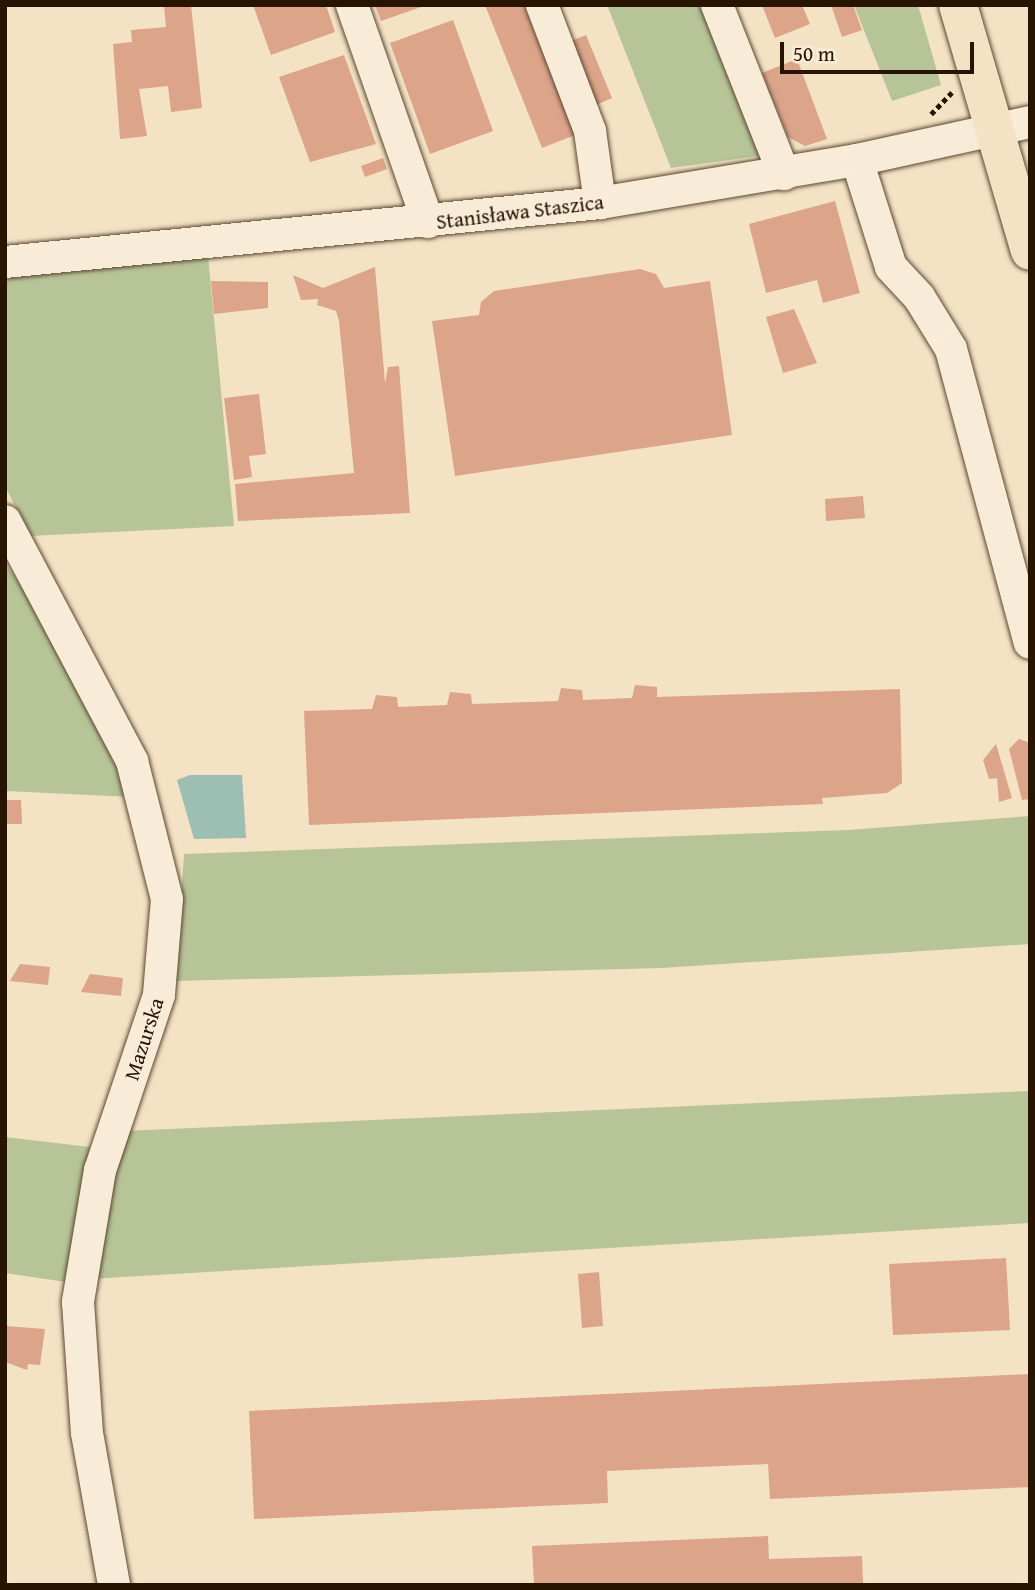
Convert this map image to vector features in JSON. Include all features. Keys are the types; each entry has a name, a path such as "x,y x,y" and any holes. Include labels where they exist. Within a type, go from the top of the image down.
{"main road":[{"path":"958,5 1013,125 1030,251"}],"street":[{"path":"352,5 428,222"},
{"path":"542,5 590,131 600,203"},
{"path":"717,5 784,174"},
{"name":"Stanisława Staszica","path":"5,262 301,221 428,222 600,203 784,174 1013,125"},
{"path":"857,160 891,267 919,297 951,349 1030,643"},
{"name":"Mazurska","path":"5,521 132,761 167,899 161,985 100,1170 78,1303 87,1433 114,1585"}],"green space":[{"path":"607,5 706,5 766,155 671,168"},
{"path":"854,5 918,5 941,85 892,101"},
{"path":"208,256 234,526 30,536 5,486 5,284 14,273"},
{"path":"5,562 48,627 132,797 5,791"},
{"path":"1030,816 1030,944 662,968 176,981 184,854 848,830"},
{"path":"1030,1091 1030,1223 90,1279 124,1131"},
{"path":"5,1137 90,1147 66,1282 5,1273"}],"water":[{"path":"190,775 242,775 246,838 194,839 177,780"}],"building":[{"path":"164,5 191,5 202,108 171,112 168,86 139,89 147,136 120,139 113,44 132,42 131,30 166,27"},
{"path":"253,5 326,5 335,32 271,55"},
{"path":"375,5 424,5 424,6 381,21"},
{"path":"485,5 524,5 575,135 542,148"},
{"path":"762,5 802,5 810,24 775,38"},
{"path":"831,5 853,5 862,30 842,37"},
{"path":"453,20 493,131 430,154 390,43"},
{"path":"586,35 612,98 591,107 566,43"},
{"path":"344,55 376,144 310,162 279,77"},
{"path":"797,59 827,139 805,146 788,137 762,73"},
{"path":"383,158 387,169 365,177 361,166"},
{"path":"835,201 860,293 823,303 817,280 766,293 749,224"},
{"path":"375,267 385,383 388,367 399,366 410,513 238,521 235,484 354,473 336,311 317,305 318,299 301,300 293,275 323,288"},
{"path":"640,269 656,274 664,288 710,281 732,435 455,476 432,321 479,315 481,302 494,291"},
{"path":"211,281 268,282 268,308 214,314"},
{"path":"794,309 817,363 783,373 766,317"},
{"path":"259,394 266,454 249,456 252,477 234,480 224,398"},
{"path":"863,496 865,518 826,521 825,499"},
{"path":"635,685 657,687 657,697 900,689 902,783 887,793 822,798 823,804 309,825 304,711 372,709 376,695 397,697 398,707 447,705 450,692 471,694 472,704 558,701 561,688 582,690 583,700 632,698"},
{"path":"1019,739 1030,743 1030,799 1022,800 1009,749"},
{"path":"996,744 1012,798 999,802 997,778 989,779 983,760"},
{"path":"5,800 21,800 22,824 5,824"},
{"path":"20,964 50,967 48,985 10,981"},
{"path":"90,974 123,978 121,996 81,992"},
{"path":"1006,1258 1010,1330 893,1335 889,1264"},
{"path":"599,1272 603,1326 582,1328 578,1274"},
{"path":"5,1326 45,1329 40,1365 28,1364 27,1370 5,1362"},
{"path":"1030,1374 1030,1487 770,1499 768,1464 607,1471 608,1503 254,1519 249,1411"},
{"path":"768,1536 769,1559 862,1556 863,1584 873,1585 534,1585 532,1546"}]}
